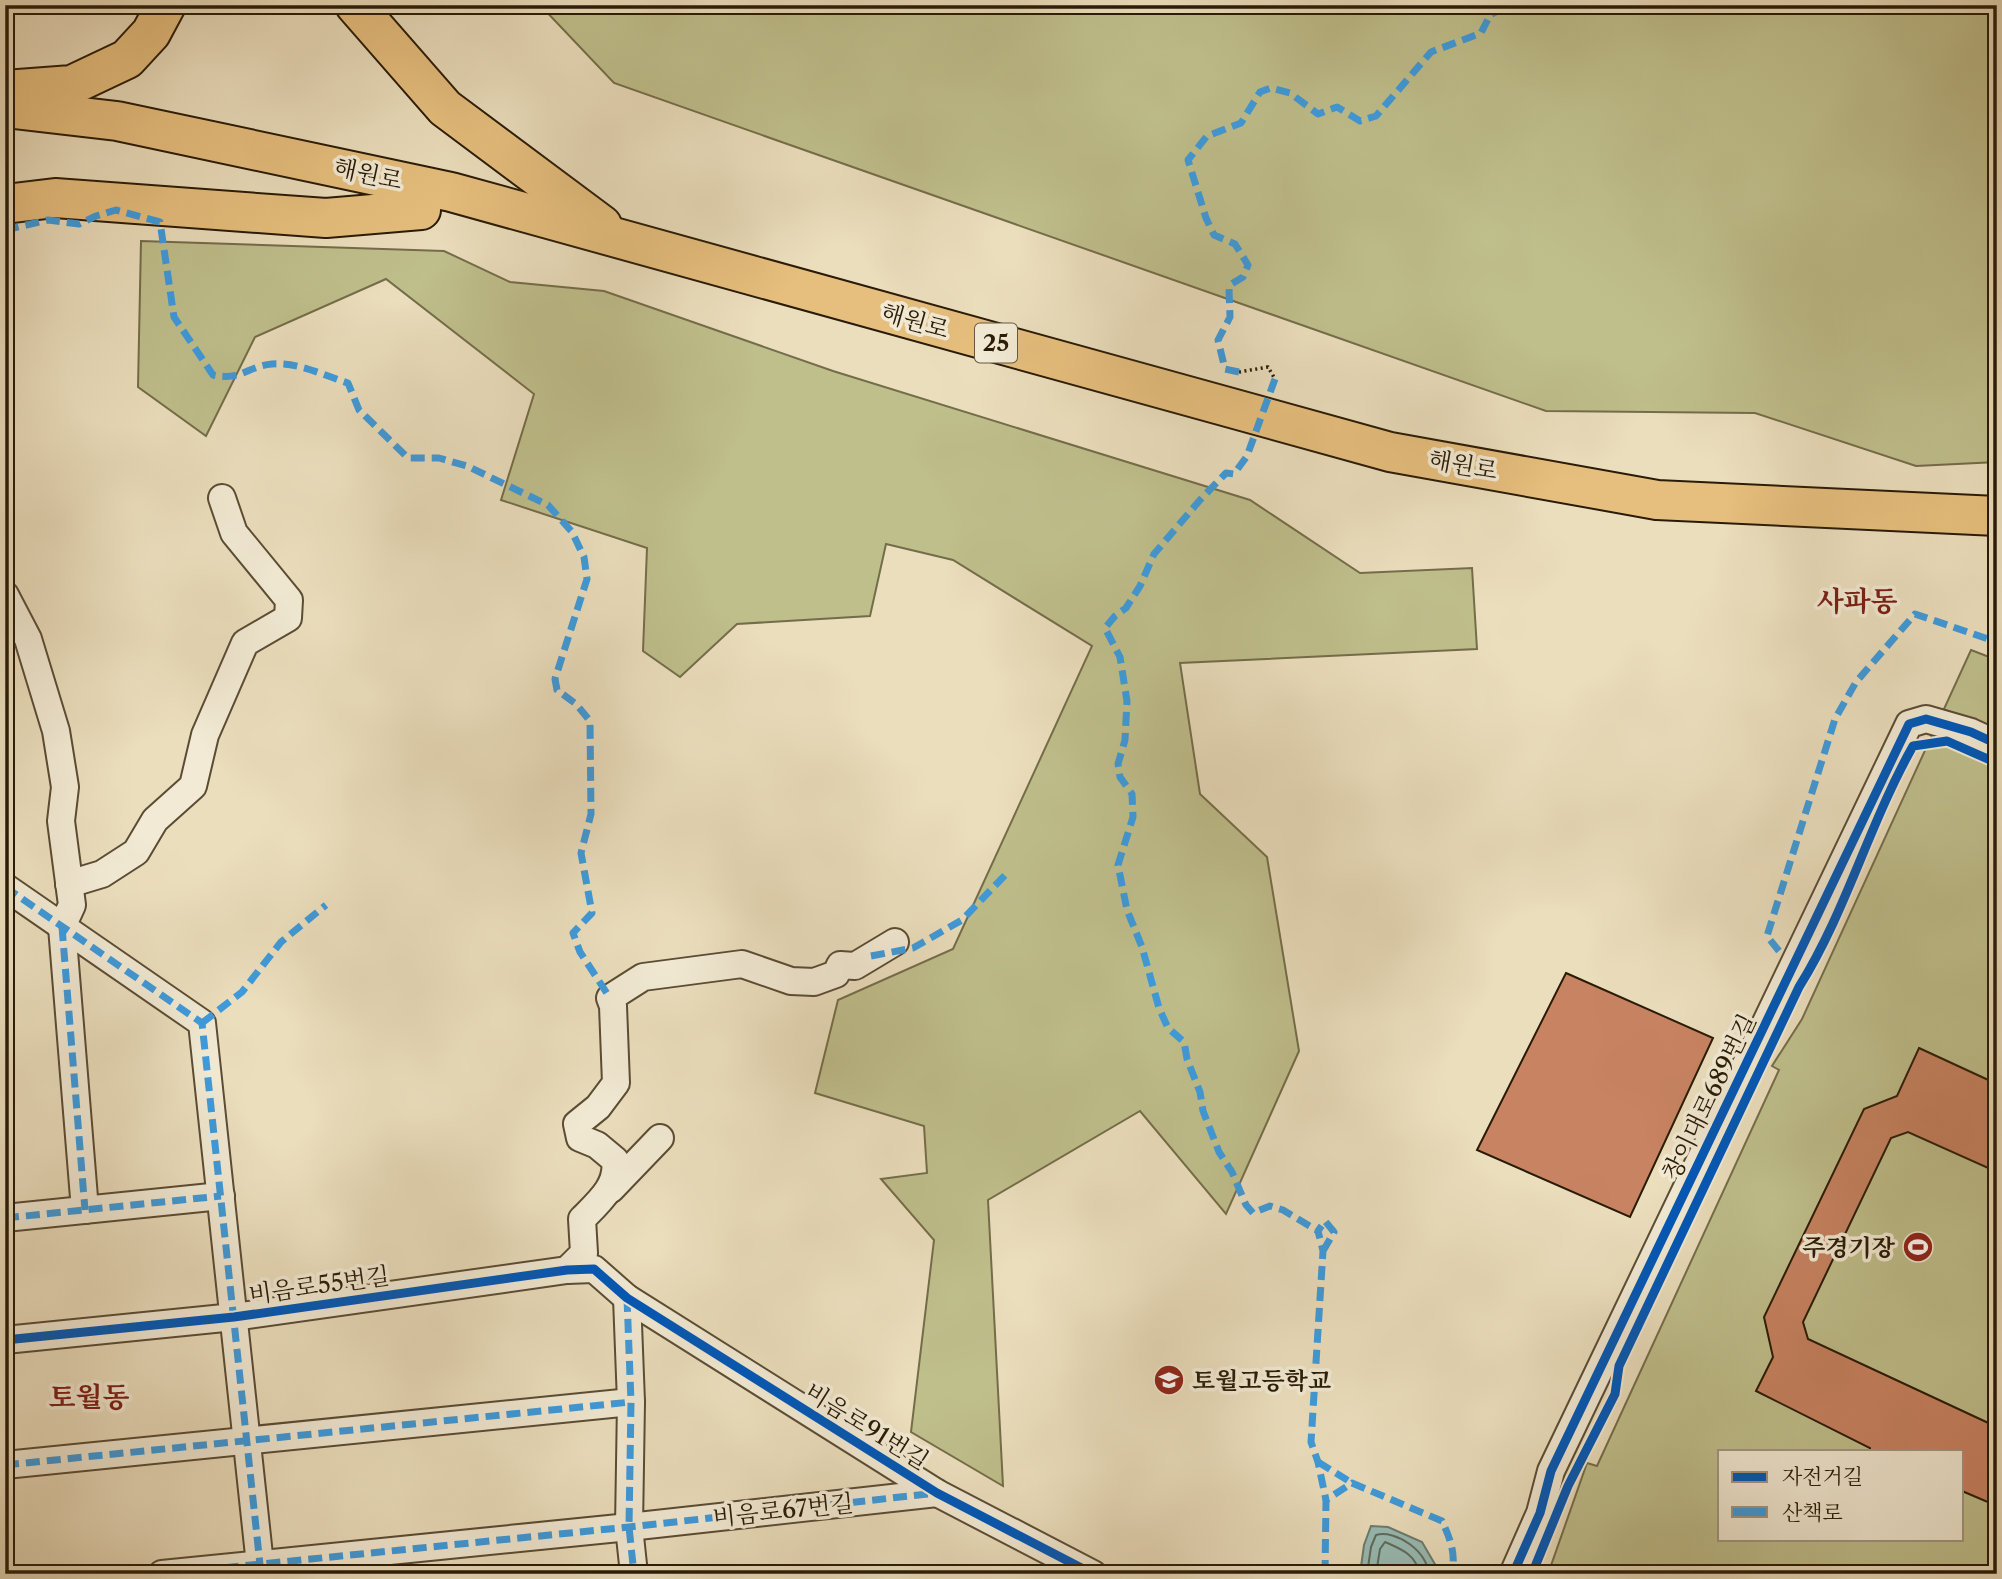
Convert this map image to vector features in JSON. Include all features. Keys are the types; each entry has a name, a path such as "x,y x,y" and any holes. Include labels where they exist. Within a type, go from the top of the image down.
{"highway":[{"path":"5,90 72,85 127,59 151,33 166,5"},
{"path":"355,5 445,108 621,239"},
{"name":"해원로","path":"5,108 117,121 451,192 1391,453 1657,500 1997,516"},
{"name":"해원로","path":"5,133 141,148 421,210 1378,468 1535,500 1677,520 1960,537 1997,536"},
{"path":"5,204 55,198 326,218 421,210"}],"street":[{"path":"69,884 102,874 136,852 155,820 193,786 205,735 245,643 288,618 289,600 234,533 222,498"},
{"path":"5,595 28,639 56,731 65,787 61,821 72,905 62,927 85,1210"},
{"name":"창이대로689번길","path":"1513,1574 1540,1513 1551,1471 1909,724 1926,719 1971,732 1997,744"},
{"name":"비음로55번길","path":"5,887 202,1023 260,1569"},
{"path":"603,1198 617,1172 615,1160 597,1144 580,1138 577,1124 598,1107 616,1083 613,1006 610,998 643,978 742,964 791,981 814,982 836,974 840,965 855,966 895,942"},
{"path":"575,1261 582,1219 660,1138"},
{"path":"5,1218 221,1196"},
{"name":"비음로55번길","path":"5,1340 234,1317 575,1261 594,1269 627,1298"},
{"path":"627,1298 631,1402 629,1527 634,1574"},
{"name":"비음로91번길","path":"627,1298 937,1493 1093,1574"},
{"path":"5,1465 631,1402"},
{"name":"비음로67번길","path":"629,1527 937,1493"},
{"path":"162,1574 260,1569 629,1527"}],"path":[{"path":"1239,372 1268,367 1275,379"}],"green space":[{"path":"540,5 1997,5 1997,462 1916,466 1755,413 1546,411 614,83"},
{"path":"141,241 444,251 510,282 604,291 833,371 1250,500 1360,573 1472,568 1477,649 1180,663 1200,794 1267,857 1299,1051 1226,1214 1140,1111 988,1200 1003,1486 911,1432 934,1240 881,1179 927,1173 924,1126 815,1093 838,1000 953,949 1092,646 953,560 886,544 870,616 737,624 680,677 643,651 647,548 501,500 534,394 386,279 255,337 206,436 138,387"},
{"path":"1971,650 1997,660 1997,1574 1548,1574 1587,1463 1597,1466 1779,1070 1772,1066 1802,1019"}],"water":[{"path":"1371,1526 1388,1527 1422,1542 1436,1566 1435,1574 1360,1574 1364,1545"}],"building":[{"path":"1566,973 1713,1038 1630,1217 1477,1150"},
{"path":"1919,1048 1997,1084 1997,1172 1908,1132 1891,1138 1803,1322 1808,1339 1997,1427 1997,1506 1964,1492 1964,1450 1870,1450 1756,1391 1773,1357 1764,1317 1864,1109 1897,1096"}],"marked path":[{"path":"1239,372 1225,369 1218,340 1230,317 1230,285 1243,277 1248,265 1235,244 1214,235 1188,160 1207,136 1241,123 1260,92 1271,88 1290,93 1318,114 1337,107 1360,121 1376,116 1431,52 1481,33 1490,15 1509,5"},
{"path":"5,230 48,220 79,224 116,210 160,222 174,317 213,375 238,375 264,365 282,364 348,383 359,410 408,458 439,458 467,466 548,505 572,532 584,557 587,579 555,679 557,690 576,704 590,721 591,814 581,853 592,913 573,933 580,952 610,998"},
{"path":"1275,379 1247,456 1234,474 1226,473 1200,500 1154,554 1140,586 1126,608 1105,628 1120,657 1127,701 1125,740 1118,764 1120,777 1132,794 1133,817 1118,865 1127,910 1142,947 1159,1008 1168,1028 1184,1042 1187,1059 1200,1092 1203,1111 1219,1152 1232,1172 1246,1205 1253,1213 1270,1206 1283,1210 1318,1231"},
{"path":"1779,951 1767,936 1835,719 1856,682 1915,614 1997,642"},
{"path":"871,956 913,948 962,920 1008,872"},
{"path":"5,887 202,1023 261,1574"},
{"path":"202,1023 242,992 281,942 326,905"},
{"path":"62,927 85,1210"},
{"path":"5,1218 221,1196"},
{"path":"1323,1251 1334,1232 1325,1221 1318,1231 1323,1251 1311,1442 1326,1500"},
{"path":"627,1298 631,1402 629,1527 634,1574"},
{"path":"5,1465 631,1402"},
{"path":"1318,1462 1352,1483"},
{"path":"1325,1574 1326,1500 1352,1483 1442,1521 1453,1554 1451,1574"},
{"path":"162,1574 937,1493"}],"cycle path":[{"path":"1513,1574 1540,1513 1551,1471 1909,724 1926,719 1971,732 1997,744"},
{"path":"1532,1574 1568,1486 1615,1394 1619,1366 1799,987 1830,929 1883,806 1913,746 1947,741 1997,763"},
{"path":"5,1340 234,1317 567,1270 594,1269 627,1298 937,1493 1093,1574"}],"place":[{"name":"주경기장","path":"1918,1247"},
{"name":"토월고등학교","path":"1169,1380"}],"district":[{"name":"사파동","path":"1857,601"},
{"name":"토월동","path":"89,1397"}]}
